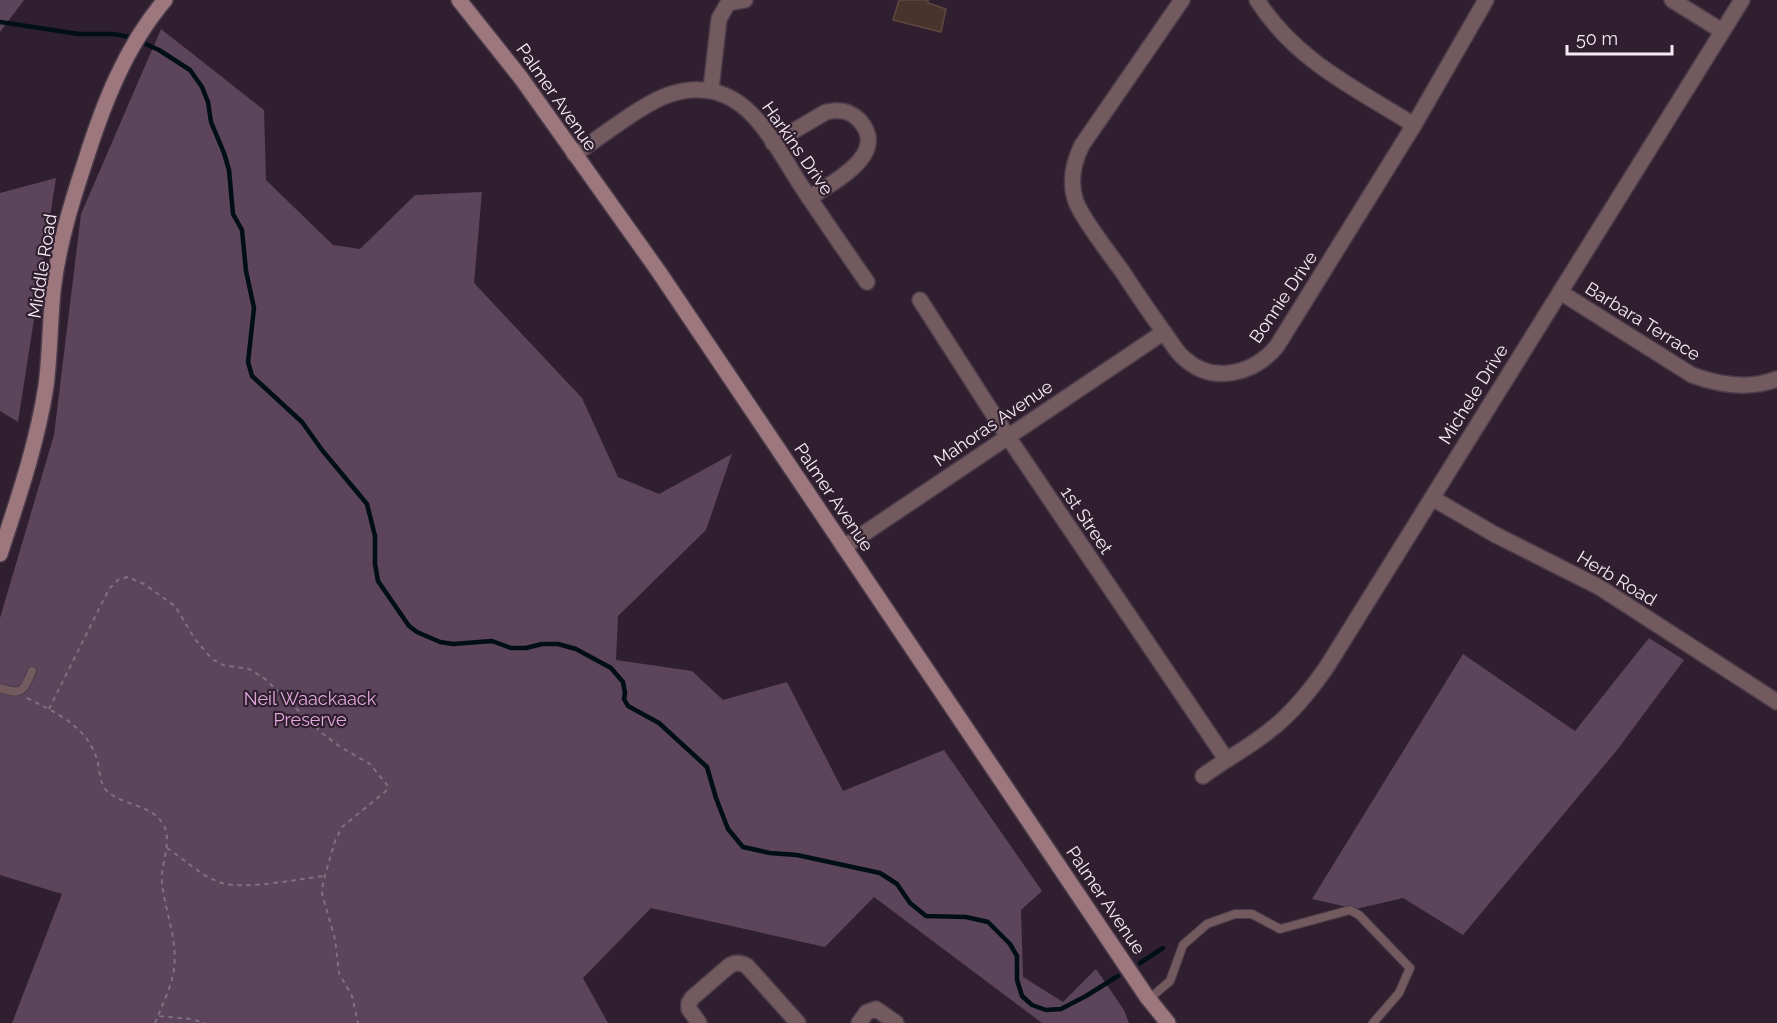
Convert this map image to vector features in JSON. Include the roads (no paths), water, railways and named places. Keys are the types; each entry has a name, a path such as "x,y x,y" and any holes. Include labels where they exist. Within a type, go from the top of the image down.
{"street":[{"name":"Palmer Avenue","path":"459,0 521,78 658,272 1149,999 1168,1023"},
{"path":"574,154 659,99 686,90 711,89 719,19 728,3 745,0"},
{"name":"Bonnie Drive","path":"1182,0 1082,145 1073,170 1072,184 1080,210 1183,358 1200,369 1230,374 1260,363 1277,346 1414,125 1486,0"},
{"path":"1257,0 1297,49 1322,68 1414,125"},
{"path":"1672,0 1722,31"},
{"name":"Michele Drive","path":"1203,776 1270,731 1312,688 1742,0"},
{"name":"Middle Road","path":"0,554 39,423 49,357 54,290 63,235 96,128 114,81 161,5"},
{"name":"Harkins Drive","path":"711,89 743,105 753,115 867,282"},
{"path":"773,143 826,112 845,111 863,124 868,143 861,161 809,198"},
{"name":"Barbara Terrace","path":"1560,292 1692,375 1738,386 1764,384 1777,379"},
{"name":"1st Street","path":"920,300 1008,437 1226,759"},
{"name":"Mahoras Avenue","path":"844,547 1164,332"},
{"name":"Herb Road","path":"1432,498 1494,534 1599,587 1777,702"},
{"path":"699,1023 689,1009 692,999 734,963 747,966 788,1020"},
{"path":"859,1023 867,1012 876,1009 896,1023"}],"lane":[{"path":"0,688 17,693 24,689 32,671"},
{"path":"1149,999 1170,981 1184,945 1207,924 1235,914 1252,914 1280,929 1350,910 1359,915 1410,968 1399,993 1374,1023"}],"waterway":[{"path":"0,22 79,34 113,34 130,37 159,50 190,70 202,87 208,102 211,122 229,170 233,214 242,230 246,271 254,308 248,362 252,376 302,422 367,504 375,536 375,564 378,581 409,626 440,642 453,644 492,641 511,648 558,644 576,649 611,668 623,682 624,699 628,706 659,723 707,767 728,829 743,847 770,853 797,855 880,873 897,884 910,903 926,916 966,917 988,922 1010,944 1017,956 1017,980 1022,996 1032,1005 1046,1010 1061,1009 1118,976"},
{"path":"1140,963 1163,948"}],"park label":[{"name":"Neil Waackaack Preserve","path":"310,708"}]}
